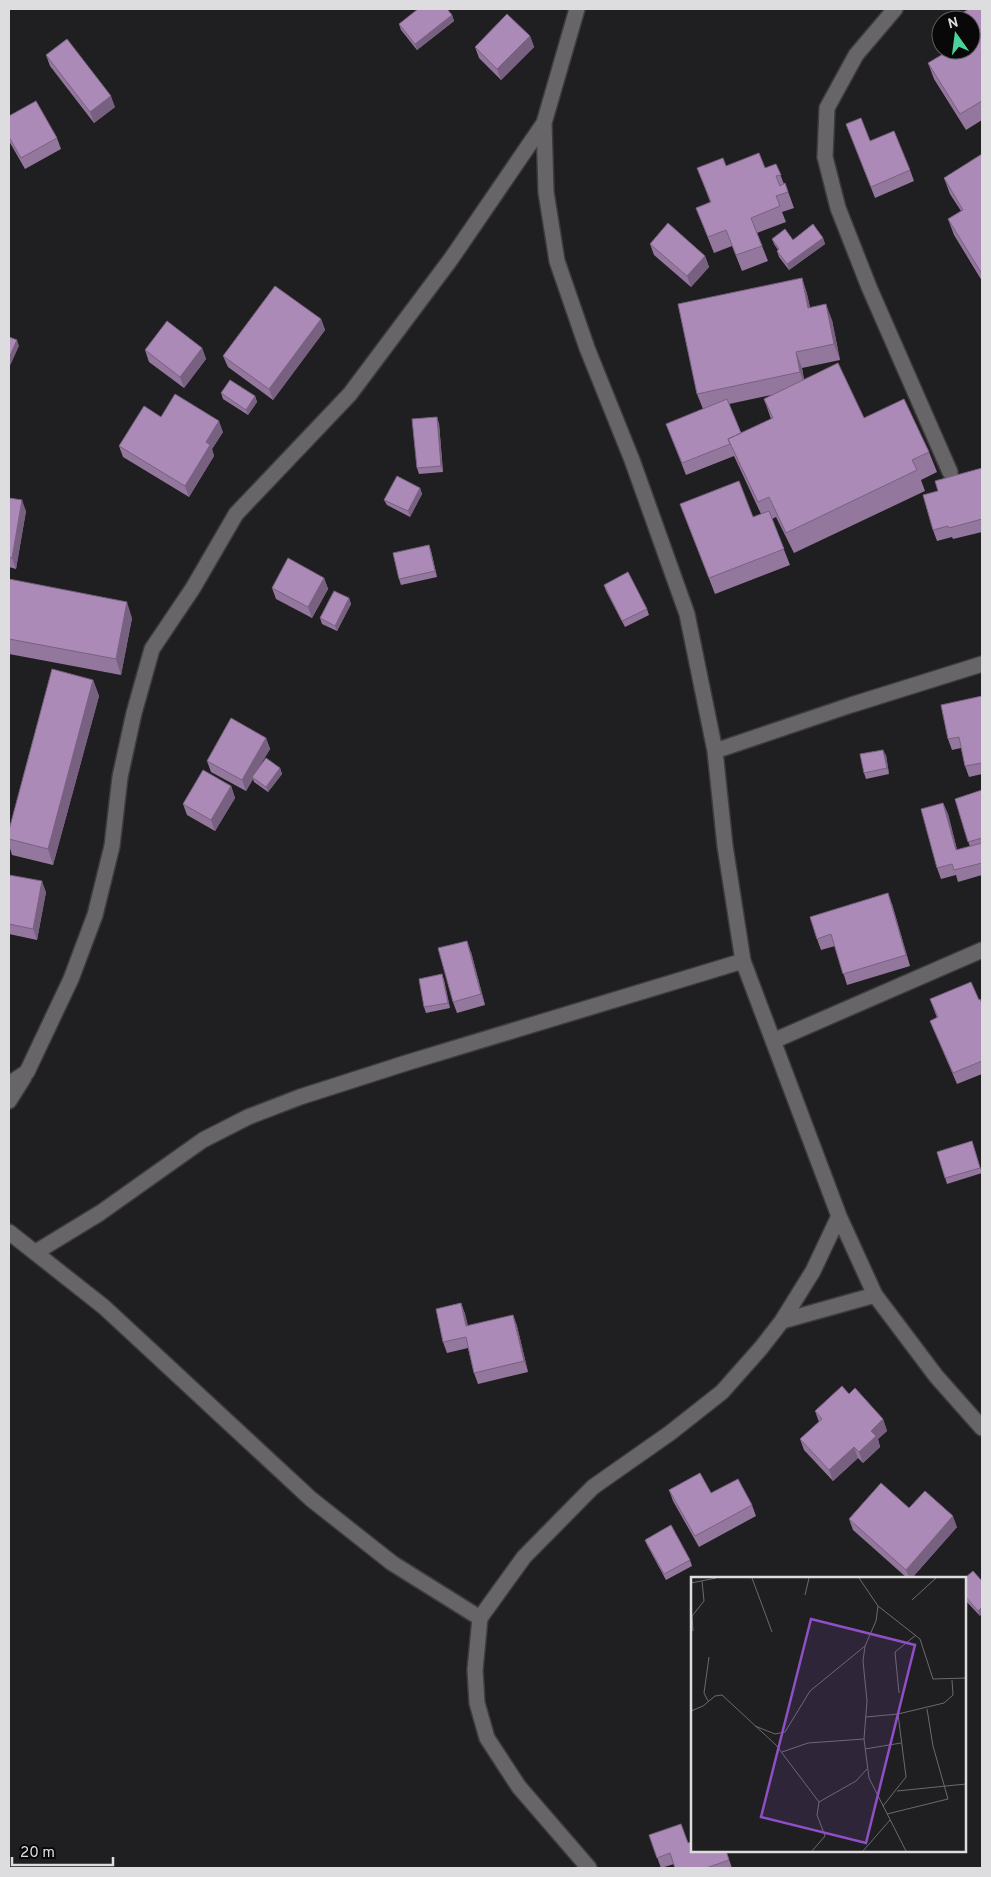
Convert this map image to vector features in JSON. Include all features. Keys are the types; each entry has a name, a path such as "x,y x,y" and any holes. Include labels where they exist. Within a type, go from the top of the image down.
{"street":[{"path":"577,9 544,123 546,192 558,261 587,348 632,460 687,614 716,751 725,846 743,960 839,1216 875,1295 936,1376 982,1428"},
{"path":"895,9 856,55 827,108 825,157 838,208 869,287 950,472"},
{"path":"9,1101 27,1072 71,979 95,915 112,846 120,777 134,713 152,649 193,588 236,514 350,394 451,259 544,123"},
{"path":"716,751 851,705 982,664"},
{"path":"773,1041 982,950"},
{"path":"36,1252 100,1213 203,1140 248,1117 300,1097 397,1066 743,960"},
{"path":"9,1084 27,1072"},
{"path":"589,1868 519,1787 488,1738 477,1703 474,1670 480,1618 524,1557 593,1487 670,1433 722,1392 761,1348 782,1320 813,1271 839,1216"},
{"path":"9,1232 104,1307 311,1499 392,1563 480,1618"},
{"path":"782,1320 875,1295"}],"building":[{"path":"418,9 447,9 452,15 415,44 399,24"},
{"path":"982,9 982,101 960,114 928,63 933,60 981,60 981,10 967,10"},
{"path":"507,14 530,36 497,69 475,47"},
{"path":"67,39 111,96 90,112 46,55"},
{"path":"36,101 57,138 21,158 9,137 9,116"},
{"path":"861,118 870,141 894,131 910,170 871,187 846,124"},
{"path":"759,153 765,168 776,164 781,175 776,176 780,186 785,183 788,192 776,196 780,206 751,218 762,246 736,255 726,230 708,237 696,208 711,202 697,168 723,158 726,166"},
{"path":"982,154 982,274 948,219 963,210 944,178"},
{"path":"668,223 705,256 687,276 650,244"},
{"path":"813,224 823,238 787,264 777,251 779,249 772,239 785,229 793,240"},
{"path":"802,278 808,308 826,304 834,344 796,352 800,372 697,394 678,304"},
{"path":"275,286 321,319 269,389 223,356"},
{"path":"167,321 202,348 180,377 145,350"},
{"path":"9,337 17,340 9,358"},
{"path":"838,363 864,418 904,399 929,452 912,460 917,470 786,533 769,497 758,502 728,439 773,418 764,399"},
{"path":"230,380 255,396 246,410 221,393"},
{"path":"175,394 219,421 206,442 210,445 185,486 119,446 144,406 161,417"},
{"path":"727,399 741,433 728,439 730,444 682,463 666,424"},
{"path":"437,417 441,466 417,468 412,419"},
{"path":"982,468 982,519 949,528 948,526 933,530 923,495 938,491 935,481"},
{"path":"397,476 420,488 408,511 384,500"},
{"path":"739,481 753,517 769,511 784,549 709,578 680,504"},
{"path":"9,498 22,500 12,558 9,557"},
{"path":"429,545 435,571 399,579 393,553"},
{"path":"288,558 324,578 308,607 272,588"},
{"path":"628,572 647,609 622,621 604,585"},
{"path":"9,579 127,602 116,659 9,639"},
{"path":"334,591 349,598 335,626 320,618"},
{"path":"52,669 93,680 48,849 9,839 9,830"},
{"path":"982,696 982,763 965,766 959,737 948,739 941,705"},
{"path":"231,718 266,738 242,780 207,761"},
{"path":"883,750 887,768 864,773 860,754"},
{"path":"266,758 280,768 266,787 252,777"},
{"path":"203,770 231,786 211,820 183,804"},
{"path":"982,790 982,838 968,842 955,799"},
{"path":"943,803 956,850 982,843 982,863 954,870 952,864 937,868 921,809"},
{"path":"9,875 42,881 33,929 9,924"},
{"path":"888,893 906,955 843,974 831,934 817,939 810,917"},
{"path":"467,941 481,994 453,1002 438,948"},
{"path":"442,974 448,1003 424,1007 419,979"},
{"path":"971,982 982,1004 982,1061 953,1073 930,1021 938,1017 930,999"},
{"path":"972,1141 980,1168 945,1178 937,1152"},
{"path":"461,1303 466,1326 513,1315 524,1361 474,1373 466,1337 443,1342 436,1309"},
{"path":"842,1386 849,1394 855,1388 883,1419 871,1431 876,1436 859,1452 854,1447 829,1470 800,1439 822,1419 815,1411"},
{"path":"700,1473 711,1493 738,1479 752,1505 695,1536 669,1490"},
{"path":"881,1483 909,1508 925,1491 953,1516 906,1570 849,1519"},
{"path":"671,1525 690,1560 664,1574 645,1540"},
{"path":"973,1571 982,1581 982,1607 978,1611 966,1597 966,1577"},
{"path":"681,1824 688,1843 691,1842 691,1852 726,1852 729,1860 706,1868 675,1868 670,1853 657,1858 649,1835"}]}
